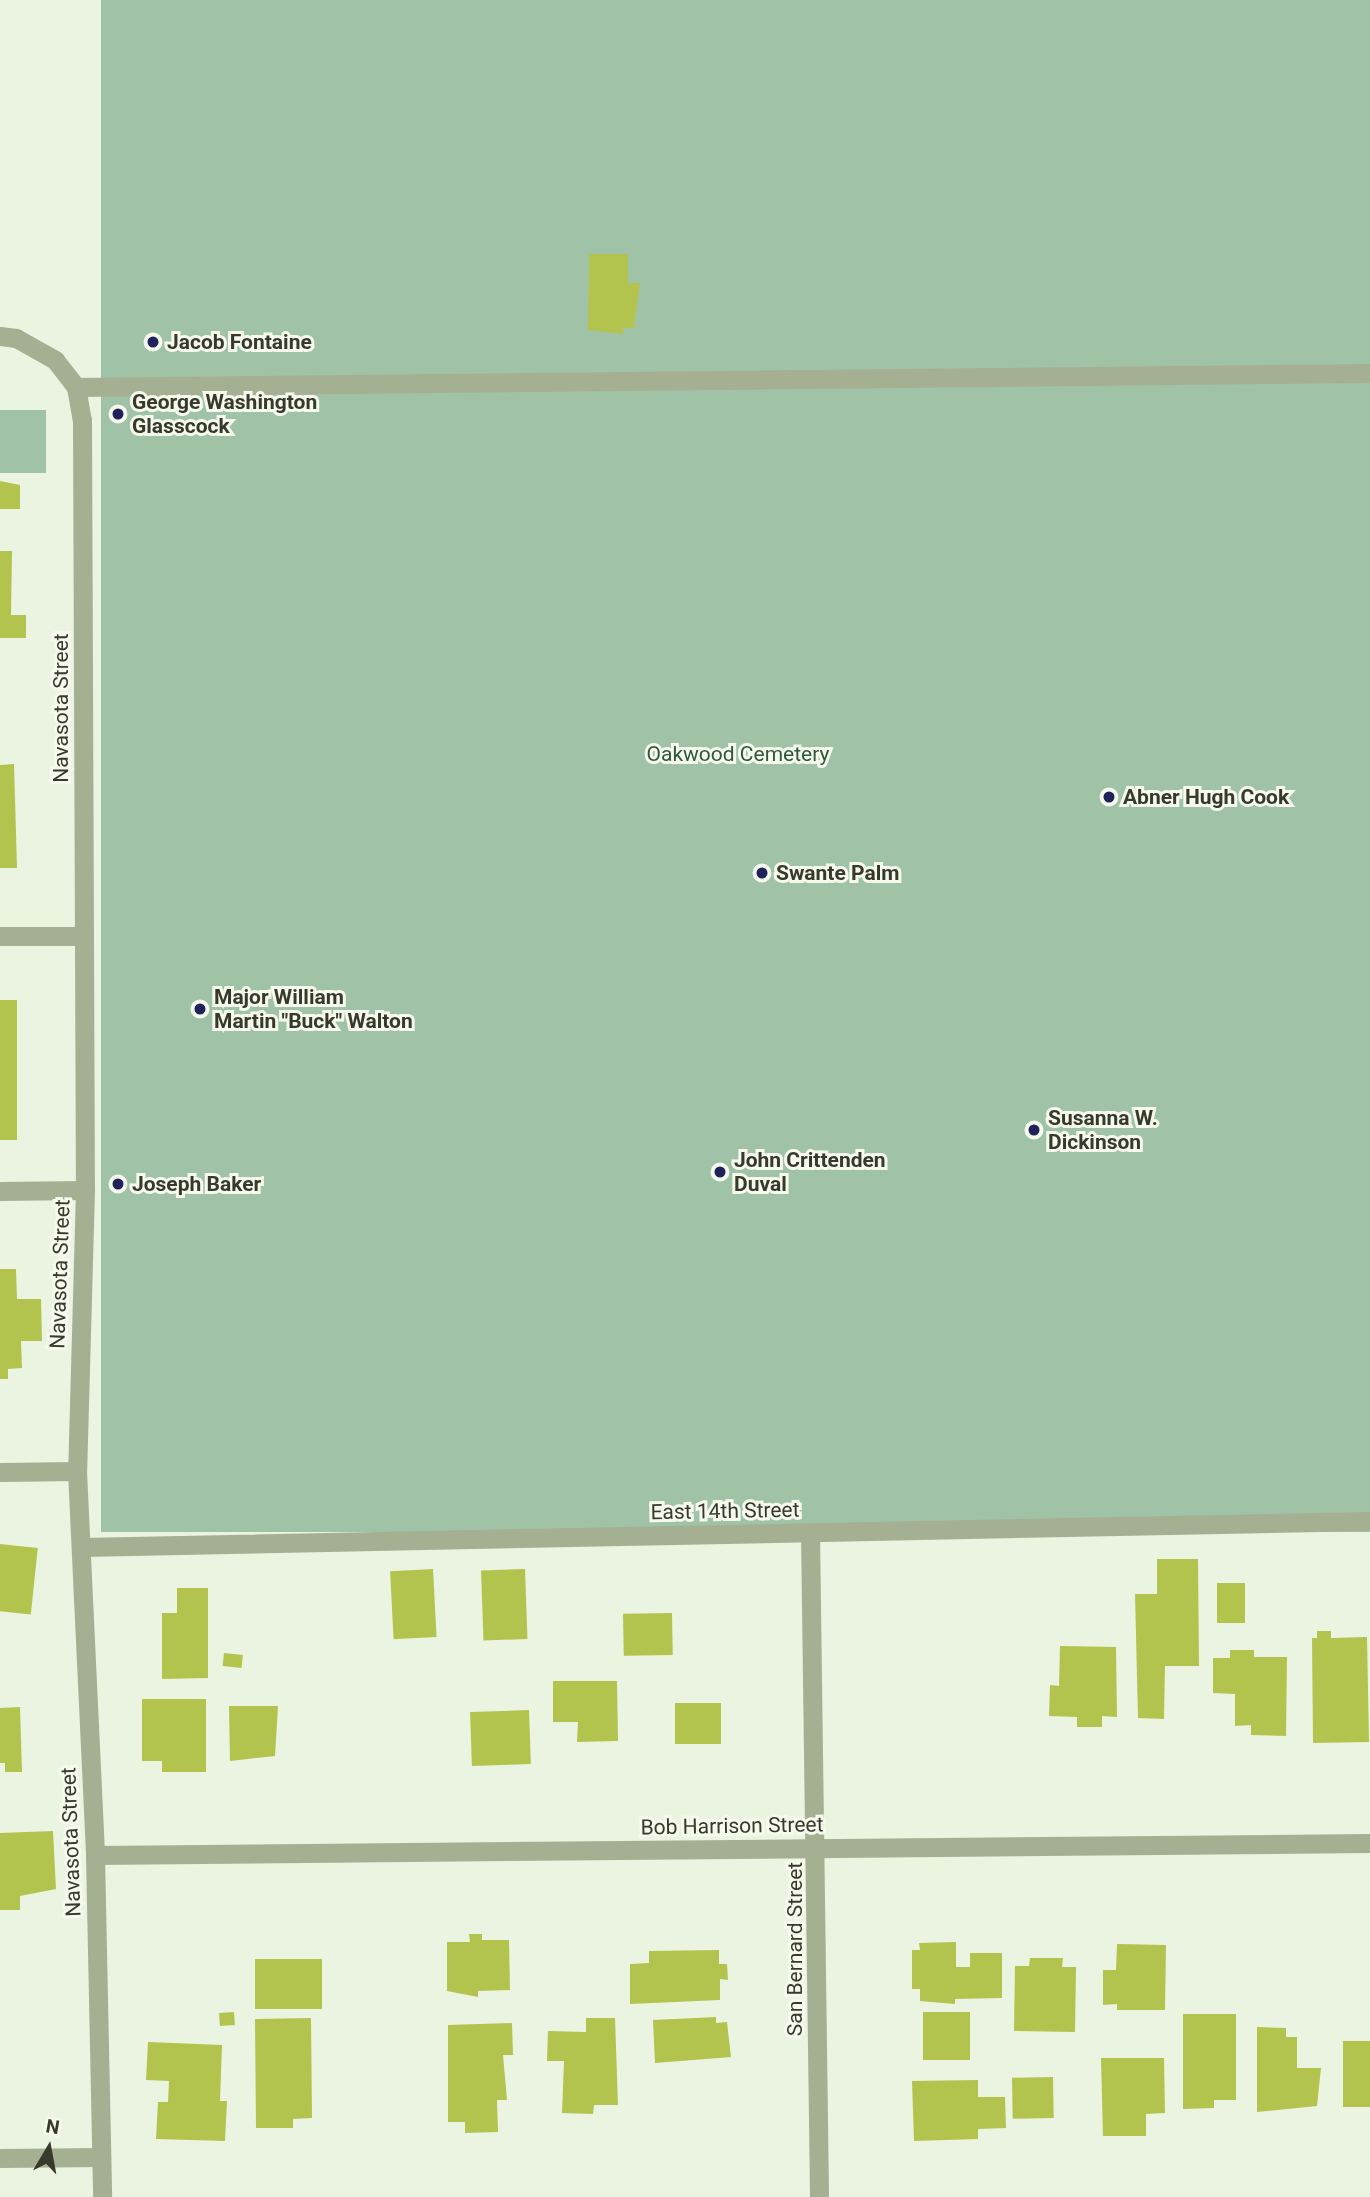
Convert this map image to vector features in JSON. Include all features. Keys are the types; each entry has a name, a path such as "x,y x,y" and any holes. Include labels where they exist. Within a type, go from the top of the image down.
{"street":[{"name":"Navasota Street","path":"0,336 16,338 55,360 76,387 82,420 85,1190 77,1471 95,1855 102,2197"},
{"path":"76,387 1370,373"},
{"path":"0,936 84,936"},
{"path":"0,1191 85,1190"},
{"path":"0,1472 77,1471"},
{"name":"East 14th Street","path":"81,1546 1370,1521"},
{"name":"San Bernard Street","path":"810,1532 817,1849 819,2197"},
{"name":"Bob Harrison Street","path":"95,1855 1370,1843"},
{"path":"0,2158 101,2157"}],"green space":[{"name":"Oakwood Cemetery","path":"101,0 1370,0 1370,1532 101,1532"},
{"path":"0,410 46,410 46,473 0,473"}],"building":[{"path":"589,254 628,254 628,283 640,283 634,328 623,328 624,334 588,330"},
{"path":"0,481 20,485 20,509 0,509"},
{"path":"0,551 12,551 11,615 26,615 26,638 0,638"},
{"path":"14,764 17,868 0,868 0,765"},
{"path":"0,1000 17,1000 17,1140 0,1140"},
{"path":"0,1269 16,1269 17,1299 41,1299 42,1341 21,1341 22,1368 8,1369 8,1379 0,1379"},
{"path":"0,1544 38,1548 31,1615 0,1611"},
{"path":"1157,1559 1198,1559 1199,1666 1165,1666 1164,1719 1138,1718 1135,1594 1157,1594"},
{"path":"433,1569 437,1637 394,1639 390,1571"},
{"path":"525,1569 527,1639 483,1640 481,1571"},
{"path":"1217,1583 1245,1583 1245,1623 1217,1623"},
{"path":"177,1588 208,1588 208,1678 162,1679 162,1613 177,1613"},
{"path":"672,1613 673,1655 624,1656 623,1614"},
{"path":"1317,1631 1331,1631 1331,1638 1367,1637 1369,1742 1313,1743 1312,1638 1317,1638"},
{"path":"1060,1646 1116,1647 1117,1717 1102,1716 1102,1727 1077,1727 1077,1717 1049,1716 1050,1685 1059,1686"},
{"path":"1230,1650 1254,1650 1254,1657 1287,1657 1286,1736 1251,1735 1251,1725 1235,1726 1235,1694 1213,1693 1213,1658 1230,1658"},
{"path":"224,1653 243,1655 242,1668 223,1666"},
{"path":"553,1681 617,1681 618,1741 577,1742 578,1722 553,1722"},
{"path":"142,1699 206,1699 206,1772 162,1772 162,1761 142,1761"},
{"path":"675,1703 721,1703 721,1744 675,1744"},
{"path":"229,1706 278,1706 275,1756 230,1761"},
{"path":"20,1707 22,1772 5,1772 5,1763 0,1763 0,1708"},
{"path":"529,1710 531,1764 472,1766 470,1712"},
{"path":"53,1831 56,1889 20,1896 20,1910 0,1910 0,1833"},
{"path":"469,1934 482,1934 482,1940 509,1940 510,1990 478,1991 478,1997 447,1991 447,1942 470,1942"},
{"path":"956,1942 956,1967 970,1967 970,1953 1002,1953 1002,1998 955,1999 955,2004 920,2001 920,1989 912,1989 912,1950 920,1950 919,1943"},
{"path":"1117,1944 1166,1945 1165,2010 1117,2010 1117,2004 1103,2005 1103,1970 1116,1970"},
{"path":"719,1950 719,1964 727,1964 728,1980 720,1979 720,2000 630,2004 630,1964 649,1963 649,1951"},
{"path":"1030,1958 1063,1958 1062,1967 1076,1967 1075,2032 1014,2031 1015,1966 1029,1966"},
{"path":"255,1959 322,1959 322,2009 255,2009"},
{"path":"234,2012 235,2025 220,2026 219,2013"},
{"path":"923,2012 970,2012 970,2060 923,2060"},
{"path":"1183,2014 1236,2014 1236,2100 1214,2100 1214,2108 1183,2109"},
{"path":"716,2017 716,2023 727,2022 731,2057 655,2063 653,2020"},
{"path":"311,2018 312,2118 293,2119 293,2128 256,2128 255,2019"},
{"path":"586,2018 615,2018 618,2105 594,2105 593,2114 562,2113 564,2061 547,2061 548,2031 586,2032"},
{"path":"512,2023 513,2055 503,2055 507,2100 497,2100 498,2132 465,2133 465,2122 448,2122 448,2025"},
{"path":"1257,2027 1286,2028 1286,2037 1297,2037 1297,2068 1321,2068 1317,2106 1257,2112"},
{"path":"1343,2041 1370,2041 1370,2107 1343,2107"},
{"path":"148,2042 222,2045 220,2101 227,2101 225,2141 156,2139 158,2102 168,2102 169,2081 146,2080"},
{"path":"1101,2058 1164,2058 1165,2113 1146,2114 1146,2136 1103,2136"},
{"path":"1053,2077 1054,2118 1013,2119 1012,2078"},
{"path":"978,2080 978,2097 1005,2097 1006,2128 978,2129 978,2139 914,2141 912,2081"}],"place":[{"name":"Jacob Fontaine","path":"153,342"},
{"name":"George Washington Glasscock","path":"118,414"},
{"name":"Abner Hugh Cook","path":"1109,797"},
{"name":"Swante Palm","path":"762,873"},
{"name":"Major William Martin \"Buck\" Walton","path":"200,1009"},
{"name":"Susanna W. Dickinson","path":"1034,1130"},
{"name":"John Crittenden Duval","path":"720,1172"},
{"name":"Joseph Baker","path":"118,1184"}]}
